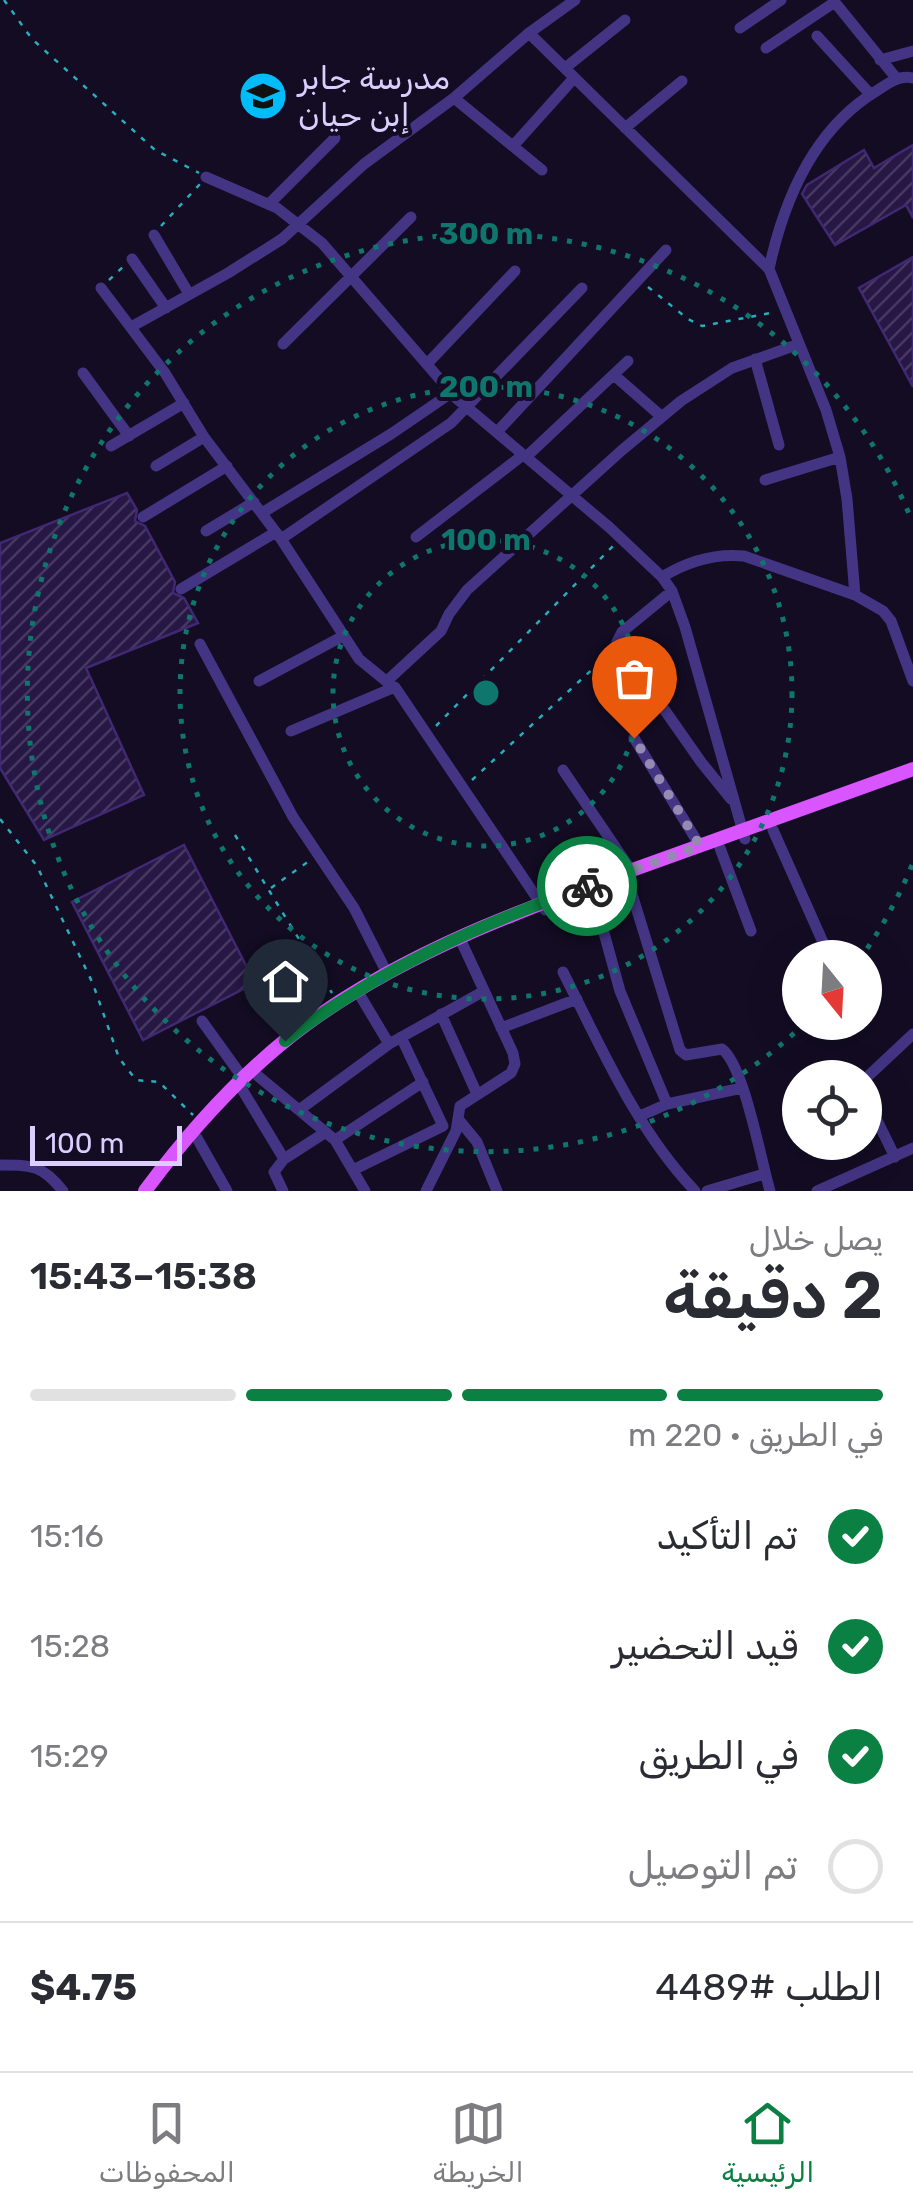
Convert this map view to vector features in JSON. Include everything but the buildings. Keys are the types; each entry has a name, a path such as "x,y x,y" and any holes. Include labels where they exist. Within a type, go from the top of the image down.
{"main road":[{"path":"145,1191 296,1032 387,974 456,937 720,848 913,769"},
{"path":"248,1082 362,997 462,942 543,907 593,893 700,846 773,830 913,779"},
{"path":"154,1191 198,1131"}],"street":[{"path":"131,327 257,256 300,224 364,164 454,98 529,33 575,0"},
{"path":"740,28 780,0"},
{"path":"766,48 834,1 897,79"},
{"path":"512,146 570,73 625,20"},
{"path":"529,33 769,269 826,410 840,456 855,594"},
{"path":"817,36 870,94"},
{"path":"880,60 913,51"},
{"path":"769,269 780,224 800,174 839,120 870,94 897,79 913,78"},
{"path":"626,128 682,81"},
{"path":"454,98 542,170"},
{"path":"269,204 335,138"},
{"path":"206,177 269,204 300,224 352,276 466,408 622,538 662,577 686,627 744,835"},
{"path":"283,344 411,217"},
{"path":"154,235 189,294"},
{"path":"497,432 666,250"},
{"path":"132,259 166,308"},
{"path":"427,364 515,271"},
{"path":"101,288 204,437 278,535 358,660 392,684 543,907"},
{"path":"181,589 278,535 446,428 582,288"},
{"path":"290,732 392,684 441,631 467,590 662,416 722,372 799,344"},
{"path":"756,360 779,445"},
{"path":"416,537 525,456 628,361"},
{"path":"83,373 129,436"},
{"path":"614,375 662,416"},
{"path":"206,531 258,508 390,434 451,392"},
{"path":"111,446 184,403"},
{"path":"156,466 204,437"},
{"path":"765,480 840,456"},
{"path":"143,517 227,466"},
{"path":"662,577 700,559 729,554 855,594 888,616 913,681"},
{"path":"672,591 622,632 617,638 618,646 734,802"},
{"path":"259,681 344,636"},
{"path":"200,644 294,817 354,908 387,974"},
{"path":"634,738 700,846"},
{"path":"564,770 629,876 680,1050 686,1055 716,1048 726,1052 742,1088 770,1191"},
{"path":"773,830 822,940"},
{"path":"720,848 751,931"},
{"path":"593,893 624,1004 667,1104"},
{"path":"426,1191 458,1120 459,1108 515,1067 516,1060 462,942"},
{"path":"563,972 640,1116 695,1191"},
{"path":"299,1110 395,1040 484,991"},
{"path":"354,1169 442,1128 443,1123 423,1082 362,997"},
{"path":"501,1028 577,999"},
{"path":"441,1014 477,1094"},
{"path":"202,1020 248,1082 284,1158 274,1172 283,1191"},
{"path":"882,1064 913,1034"},
{"path":"248,1082 299,1110 330,1136 365,1191"},
{"path":"284,1158 423,1082"},
{"path":"640,1116 667,1104 742,1088"},
{"path":"458,1120 477,1142 497,1191"},
{"path":"198,1131 227,1191"},
{"path":"882,1131 895,1157"},
{"path":"818,1191 912,1149"},
{"path":"0,1165 47,1171 63,1191"},
{"path":"707,1191 764,1174"},
{"path":"853,1177 857,1191"}],"path":[{"path":"4,0 32,39 155,150 206,177"},
{"path":"640,280 688,320 702,326 787,311"},
{"path":"428,735 622,538"},
{"path":"462,788 618,646"},
{"path":"0,819 43,878 93,984 125,1068 136,1080 162,1083 198,1131"},
{"path":"234,835 338,1002"},
{"path":"269,890 318,854"}],"way so far":[{"path":"587,886 700,846 634,738"}],"place":[{"name":"مدرسة جابر إبن حيان","path":"263,96"}],"route":[{"path":"285,1041 338,1002 428,950 587,886"}]}
